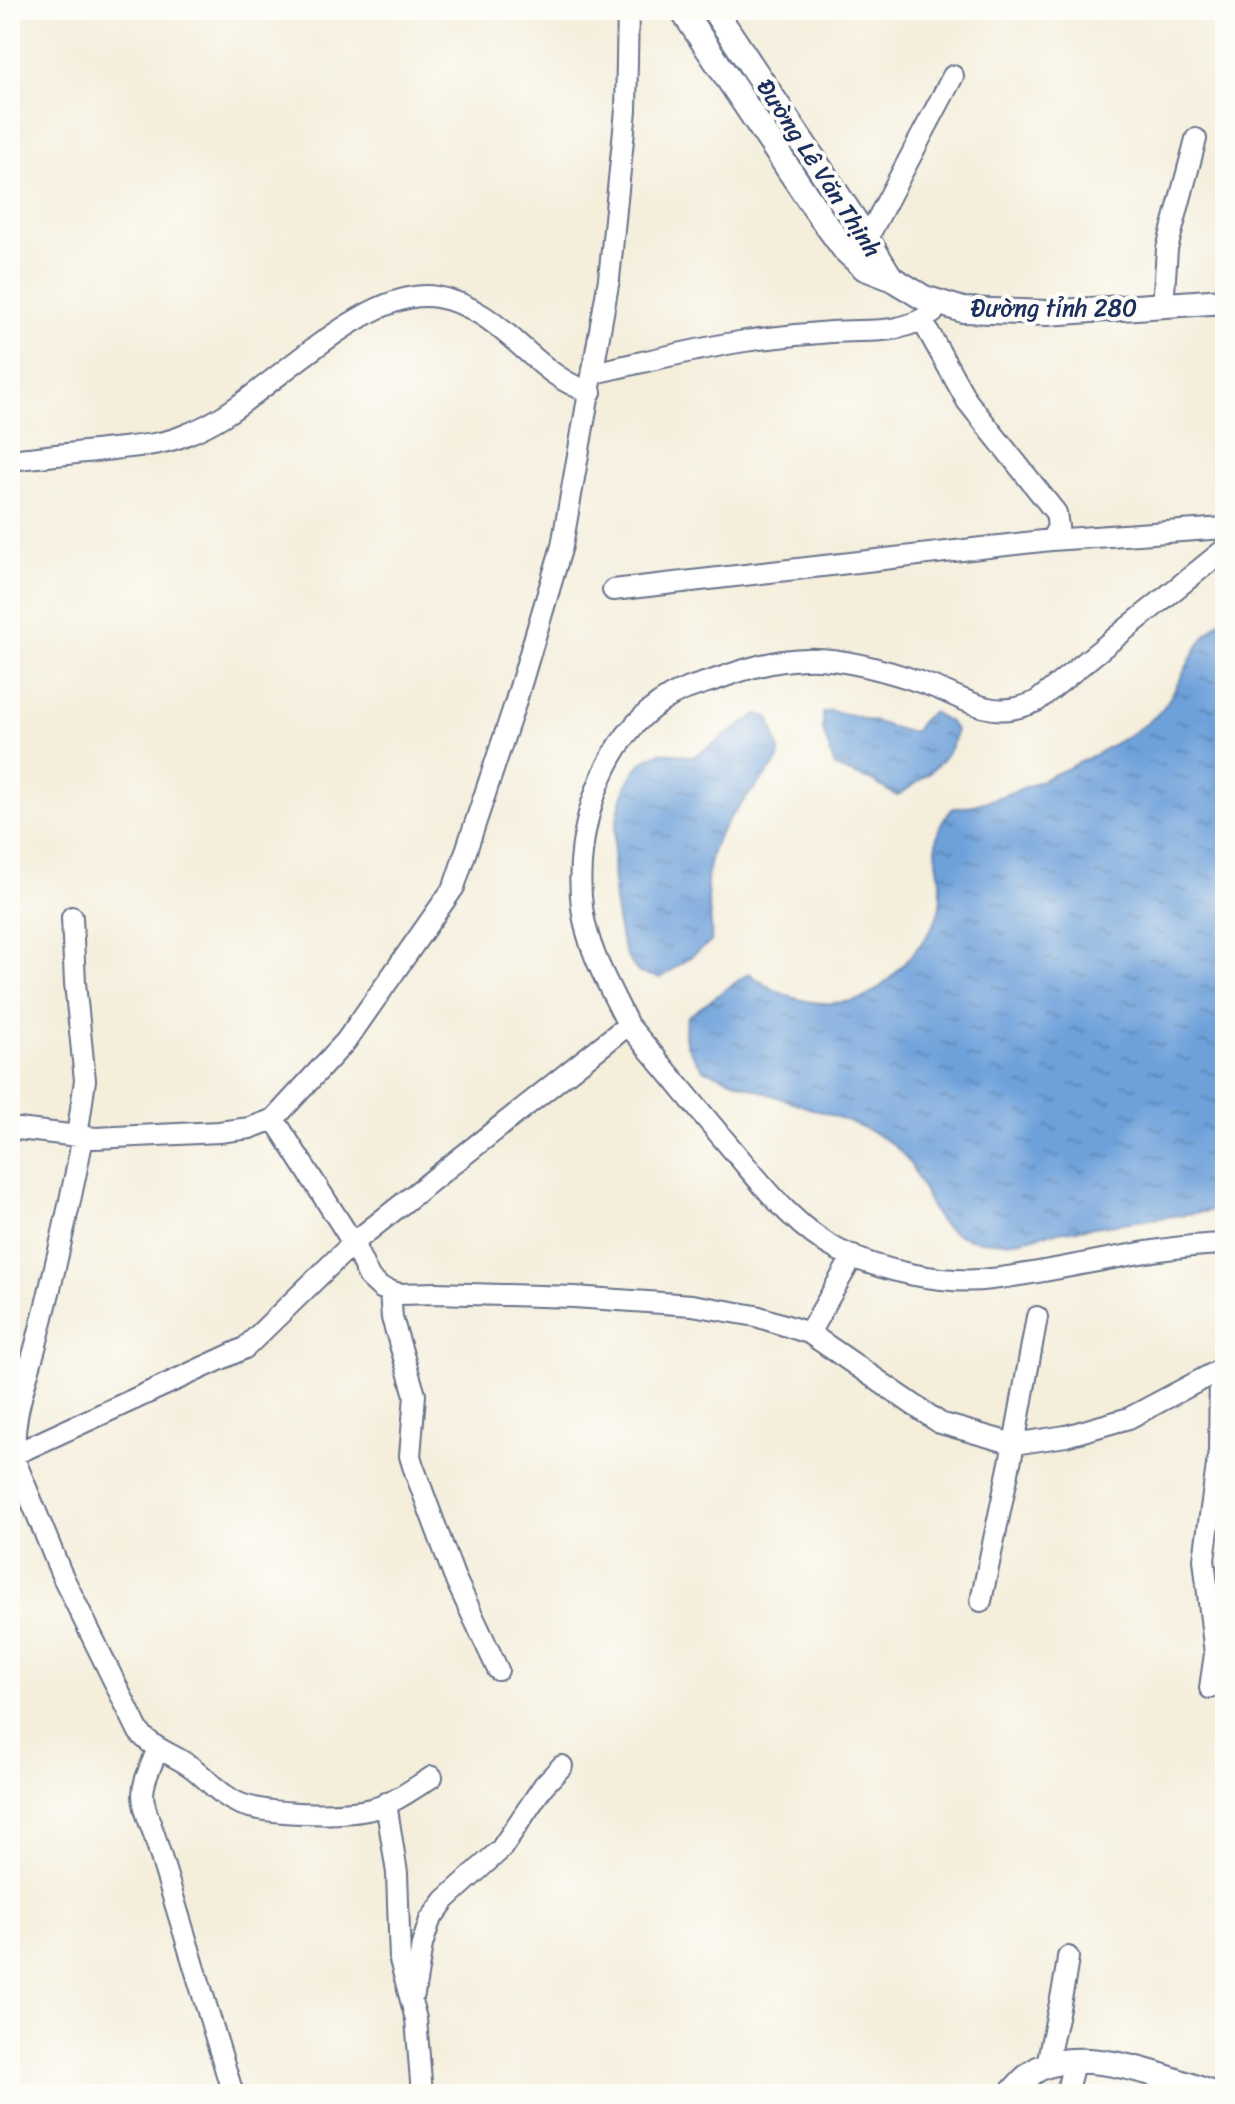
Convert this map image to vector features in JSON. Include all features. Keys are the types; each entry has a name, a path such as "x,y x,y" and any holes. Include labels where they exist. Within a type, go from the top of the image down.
{"main road":[{"name":"Đường Lê Văn Thịnh","path":"682,10 845,250 865,268 891,278"},
{"name":"Đường Lê Văn Thịnh","path":"714,10 891,278"},
{"name":"Đường tỉnh 280","path":"891,278 924,298 963,310 1047,313 1225,301"},
{"path":"1011,2094 1036,2070 1074,2063 1115,2063 1213,2094"}],"street":[{"path":"10,1128 80,1137 219,1132 250,1128 274,1119 346,1041 454,887 515,704 562,546 609,279 624,135 628,10"},
{"path":"867,239 953,76"},
{"path":"1163,307 1167,249 1196,139"},
{"path":"10,460 147,445 184,436 222,417 346,325 379,308 414,296 448,299 473,309 570,384 592,382 674,354 746,341 831,332 901,329 947,306"},
{"path":"922,320 967,401 1056,513 1058,527 1051,540"},
{"path":"613,590 1051,540 1225,528"},
{"path":"1225,549 1037,701 1018,710 982,709 926,684 871,668 807,659 751,667 671,696 634,726 613,753 594,796 579,861 582,908 591,948 628,1025 792,1217 837,1250 889,1269 940,1278 989,1280 1133,1254 1225,1244"},
{"path":"72,917 85,1080 80,1137 66,1227 22,1395 13,1447 61,1573 139,1732 148,1743 194,1769 224,1795 241,1804 278,1811 373,1809 432,1777"},
{"path":"13,1447 245,1348 353,1243 628,1025"},
{"path":"274,1119 353,1243 369,1277 381,1288 399,1294 574,1297 692,1305 756,1316 809,1333 940,1423 1014,1444 1066,1436 1129,1418 1223,1368"},
{"path":"809,1333 853,1256"},
{"path":"390,1291 392,1318 415,1395 410,1456 454,1576 498,1670"},
{"path":"981,1601 1037,1317"},
{"path":"1210,1688 1215,1654 1204,1559 1219,1451 1223,1368"},
{"path":"158,1748 141,1800 233,2094"},
{"path":"413,2006 422,1945 430,1920 445,1900 501,1849 536,1795 562,1766"},
{"path":"386,1803 397,1873 400,1960 413,2006 422,2094"},
{"path":"1047,2066 1053,2029 1065,1988 1068,1957"},
{"path":"1066,2094 1074,2063"}],"water":[{"path":"1225,617 1225,1209 1043,1234 1016,1241 971,1239 957,1234 936,1216 911,1165 886,1140 854,1123 703,1069 687,1045 687,1017 749,973 786,995 813,1002 857,1000 885,983 919,946 935,921 941,892 936,844 943,821 953,808 973,805 1031,785 1097,754 1149,721 1171,696 1205,637"},
{"path":"830,711 905,731 915,731 932,712 956,730 942,760 897,796 872,781 835,767 823,730 823,713"},
{"path":"757,715 769,717 779,750 778,761 730,817 714,848 707,885 711,942 661,978 639,973 623,947 615,901 614,842 626,786 639,766 657,754 693,757"}]}
